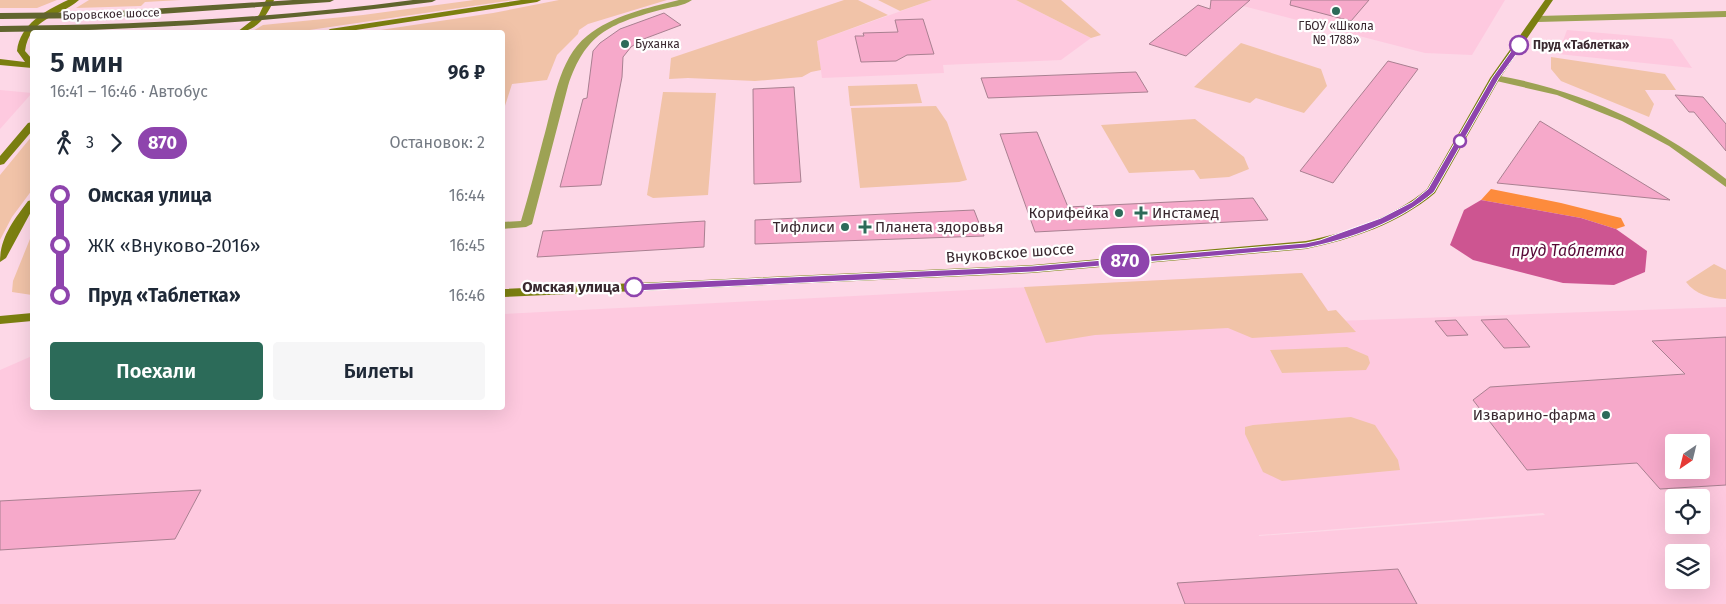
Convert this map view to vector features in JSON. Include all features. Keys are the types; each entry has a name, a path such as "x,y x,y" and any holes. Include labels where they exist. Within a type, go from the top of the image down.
{"main road":[{"name":"Боровское шоссе","path":"0,16 103,15 193,11 330,0"},
{"name":"Боровское шоссе","path":"0,29 85,28 226,21 324,13 432,0"}],"street":[{"path":"30,62 21,51 24,37 36,23 75,0"},
{"path":"244,30 263,16 270,0"},
{"path":"343,30 537,0"},
{"path":"505,226 526,224 566,77 578,51 591,37 626,19 688,0"},
{"name":"Внуковское шоссе","path":"505,293 1032,269 1306,245 1322,242 1384,220 1423,199 1437,182 1495,78 1538,19 1549,0"},
{"path":"1538,19 1726,14"},
{"path":"0,62 30,64"},
{"path":"1495,78 1542,88 1634,123 1664,139 1726,184"},
{"path":"0,162 30,126"},
{"path":"0,258 20,220 30,206"},
{"path":"0,320 30,317"}],"shaded area":[{"path":"0,0 57,0 37,8 0,8"},
{"path":"89,0 181,0 145,2 141,6 76,8"},
{"path":"474,0 513,0 310,30 254,30 263,25 363,15"},
{"path":"559,0 667,0 588,24 579,30 578,34 557,55 547,80 512,84 505,106 505,30 380,30 493,13"},
{"path":"844,0 858,0 888,15 817,41 821,70 811,72 802,77 755,81 669,79 671,58"},
{"path":"878,0 932,0 900,11"},
{"path":"932,0 1016,0 1091,38 1061,60 943,65 944,73 822,78 817,41"},
{"path":"1016,0 1061,0 1101,35 1091,38"},
{"path":"1220,0 1505,0 1472,55 1425,53"},
{"path":"1567,30 1672,39 1692,68 1558,54"},
{"path":"1241,43 1321,69 1327,86 1304,113 1256,98 1250,103 1194,87"},
{"path":"1551,57 1665,74 1676,90 1645,90 1654,104 1649,117 1561,81 1551,69"},
{"path":"917,84 922,103 850,106 848,86"},
{"path":"0,90 30,93 30,95 0,129"},
{"path":"663,92 716,93 708,195 653,198 647,195"},
{"path":"936,106 947,122 967,180 860,188 851,108"},
{"path":"1195,119 1244,157 1249,169 1229,177 1200,179 1194,170 1129,173 1101,125"},
{"path":"30,138 30,193 12,217 0,240 0,175"},
{"path":"1491,189 1561,203 1621,218 1625,226 1616,229 1581,218 1481,200"},
{"path":"30,239 30,295 12,292 13,281"},
{"path":"1714,264 1726,270 1726,299 1704,295 1694,290 1686,282"},
{"path":"1302,273 1335,321 1726,307 1726,604 0,604 0,370 30,357 30,410 505,410 505,314","holes":["1543,513 1545,515 1259,536"]},
{"path":"1302,273 1328,311 1336,310 1356,332 1252,338 1228,328 1095,335 1046,343 1024,287"},
{"path":"1347,347 1368,356 1370,363 1366,370 1282,373 1270,350"},
{"path":"1351,417 1375,425 1398,460 1400,470 1282,481 1263,472 1245,434 1245,427 1253,425"}],"water":[{"name":"пруд Таблетка","path":"1481,200 1581,218 1616,229 1647,251 1645,272 1614,285 1563,283 1473,260 1450,245 1464,210"}],"building":[{"path":"1211,0 1250,0 1186,56 1149,44 1198,5 1210,9"},
{"name":"ГБОУ «Школа № 1788»","path":"1291,0 1369,0 1351,21 1290,5"},
{"path":"664,13 681,25 641,40 631,47 623,57 622,77 601,185 560,187 583,99 587,98 593,51 600,43 620,29"},
{"path":"923,19 934,54 907,55 896,61 861,62 855,36 864,36 863,33 898,32 895,20"},
{"path":"1388,61 1418,69 1333,183 1300,171"},
{"path":"1136,72 1148,92 988,98 981,78"},
{"path":"794,87 801,182 754,184 753,89"},
{"path":"1675,95 1703,97 1726,124 1726,151 1694,112 1689,112"},
{"path":"1540,121 1670,200 1497,183"},
{"path":"1037,132 1068,207 1253,198 1268,220 1035,232 1000,134"},
{"path":"974,210 984,236 755,244 755,220"},
{"path":"705,221 704,247 537,257 543,231"},
{"path":"1507,319 1530,347 1504,348 1481,320"},
{"path":"1456,320 1468,335 1447,336 1435,321"},
{"name":"Изварино-фарма","path":"1726,337 1726,485 1660,489 1637,463 1527,470 1473,400 1490,387 1685,374 1652,341"},
{"path":"201,490 175,539 0,550 0,501"},
{"path":"1398,569 1417,604 1185,604 1177,583"}],"bus line":[{"name":"870","path":"634,287 1032,269 1306,245 1322,242 1384,220 1406,210 1423,199 1437,182 1495,78 1519,45"}],"place":[{"name":"ГБОУ «Школа № 1788»","path":"1336,11"},
{"name":"Буханка","path":"625,44"},
{"name":"Пруд «Таблетка»","path":"1519,45"},
{"name":"Корифейка","path":"1119,213"},
{"name":"Инстамед","path":"1141,213"},
{"name":"Тифлиси","path":"845,227"},
{"name":"Планета здоровья","path":"865,227"},
{"name":"Омская улица","path":"634,287"},
{"name":"Изварино-фарма","path":"1606,415"}]}
